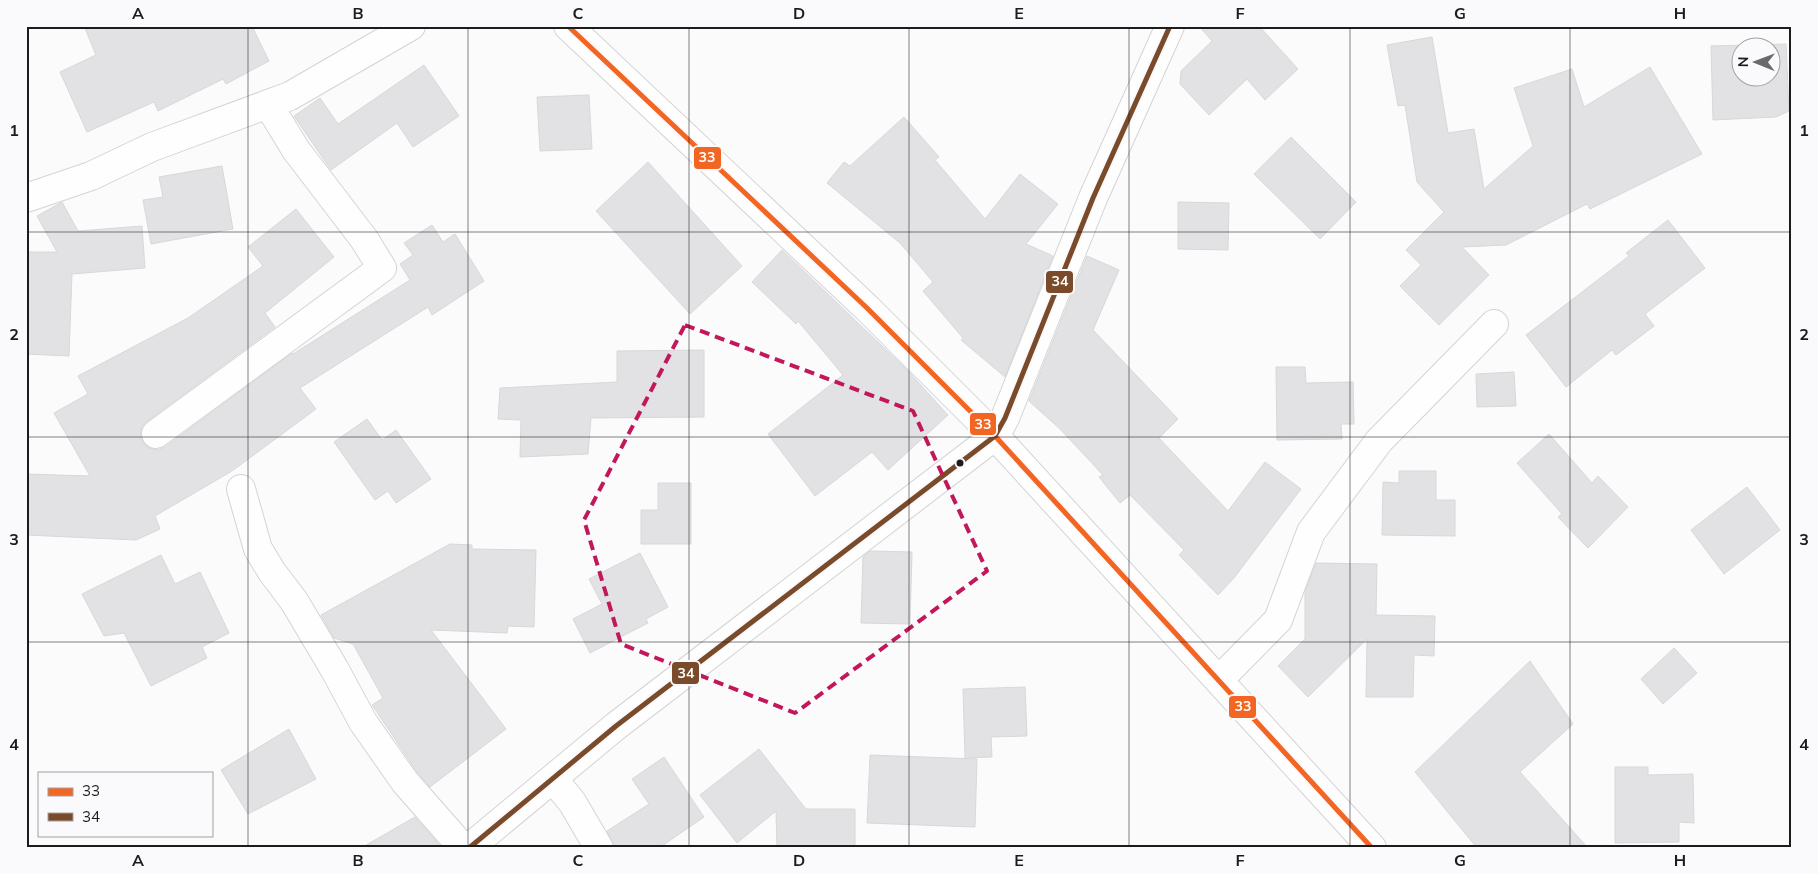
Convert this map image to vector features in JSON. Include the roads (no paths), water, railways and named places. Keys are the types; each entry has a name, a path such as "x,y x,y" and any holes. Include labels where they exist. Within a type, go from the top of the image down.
{"street":[{"path":"26,198 91,176 152,148 290,96 411,26"},
{"path":"469,848 616,726 995,436 1005,418 1093,198 1170,26"},
{"path":"578,29 867,308 995,436 1372,848"},
{"path":"156,434 382,268 364,239 296,150 268,104"},
{"path":"1219,680 1278,620 1310,532 1379,441 1494,324"},
{"path":"241,489 258,549 272,572 294,601 363,722 405,782 463,848"},
{"path":"553,779 572,802 599,848"}]}
